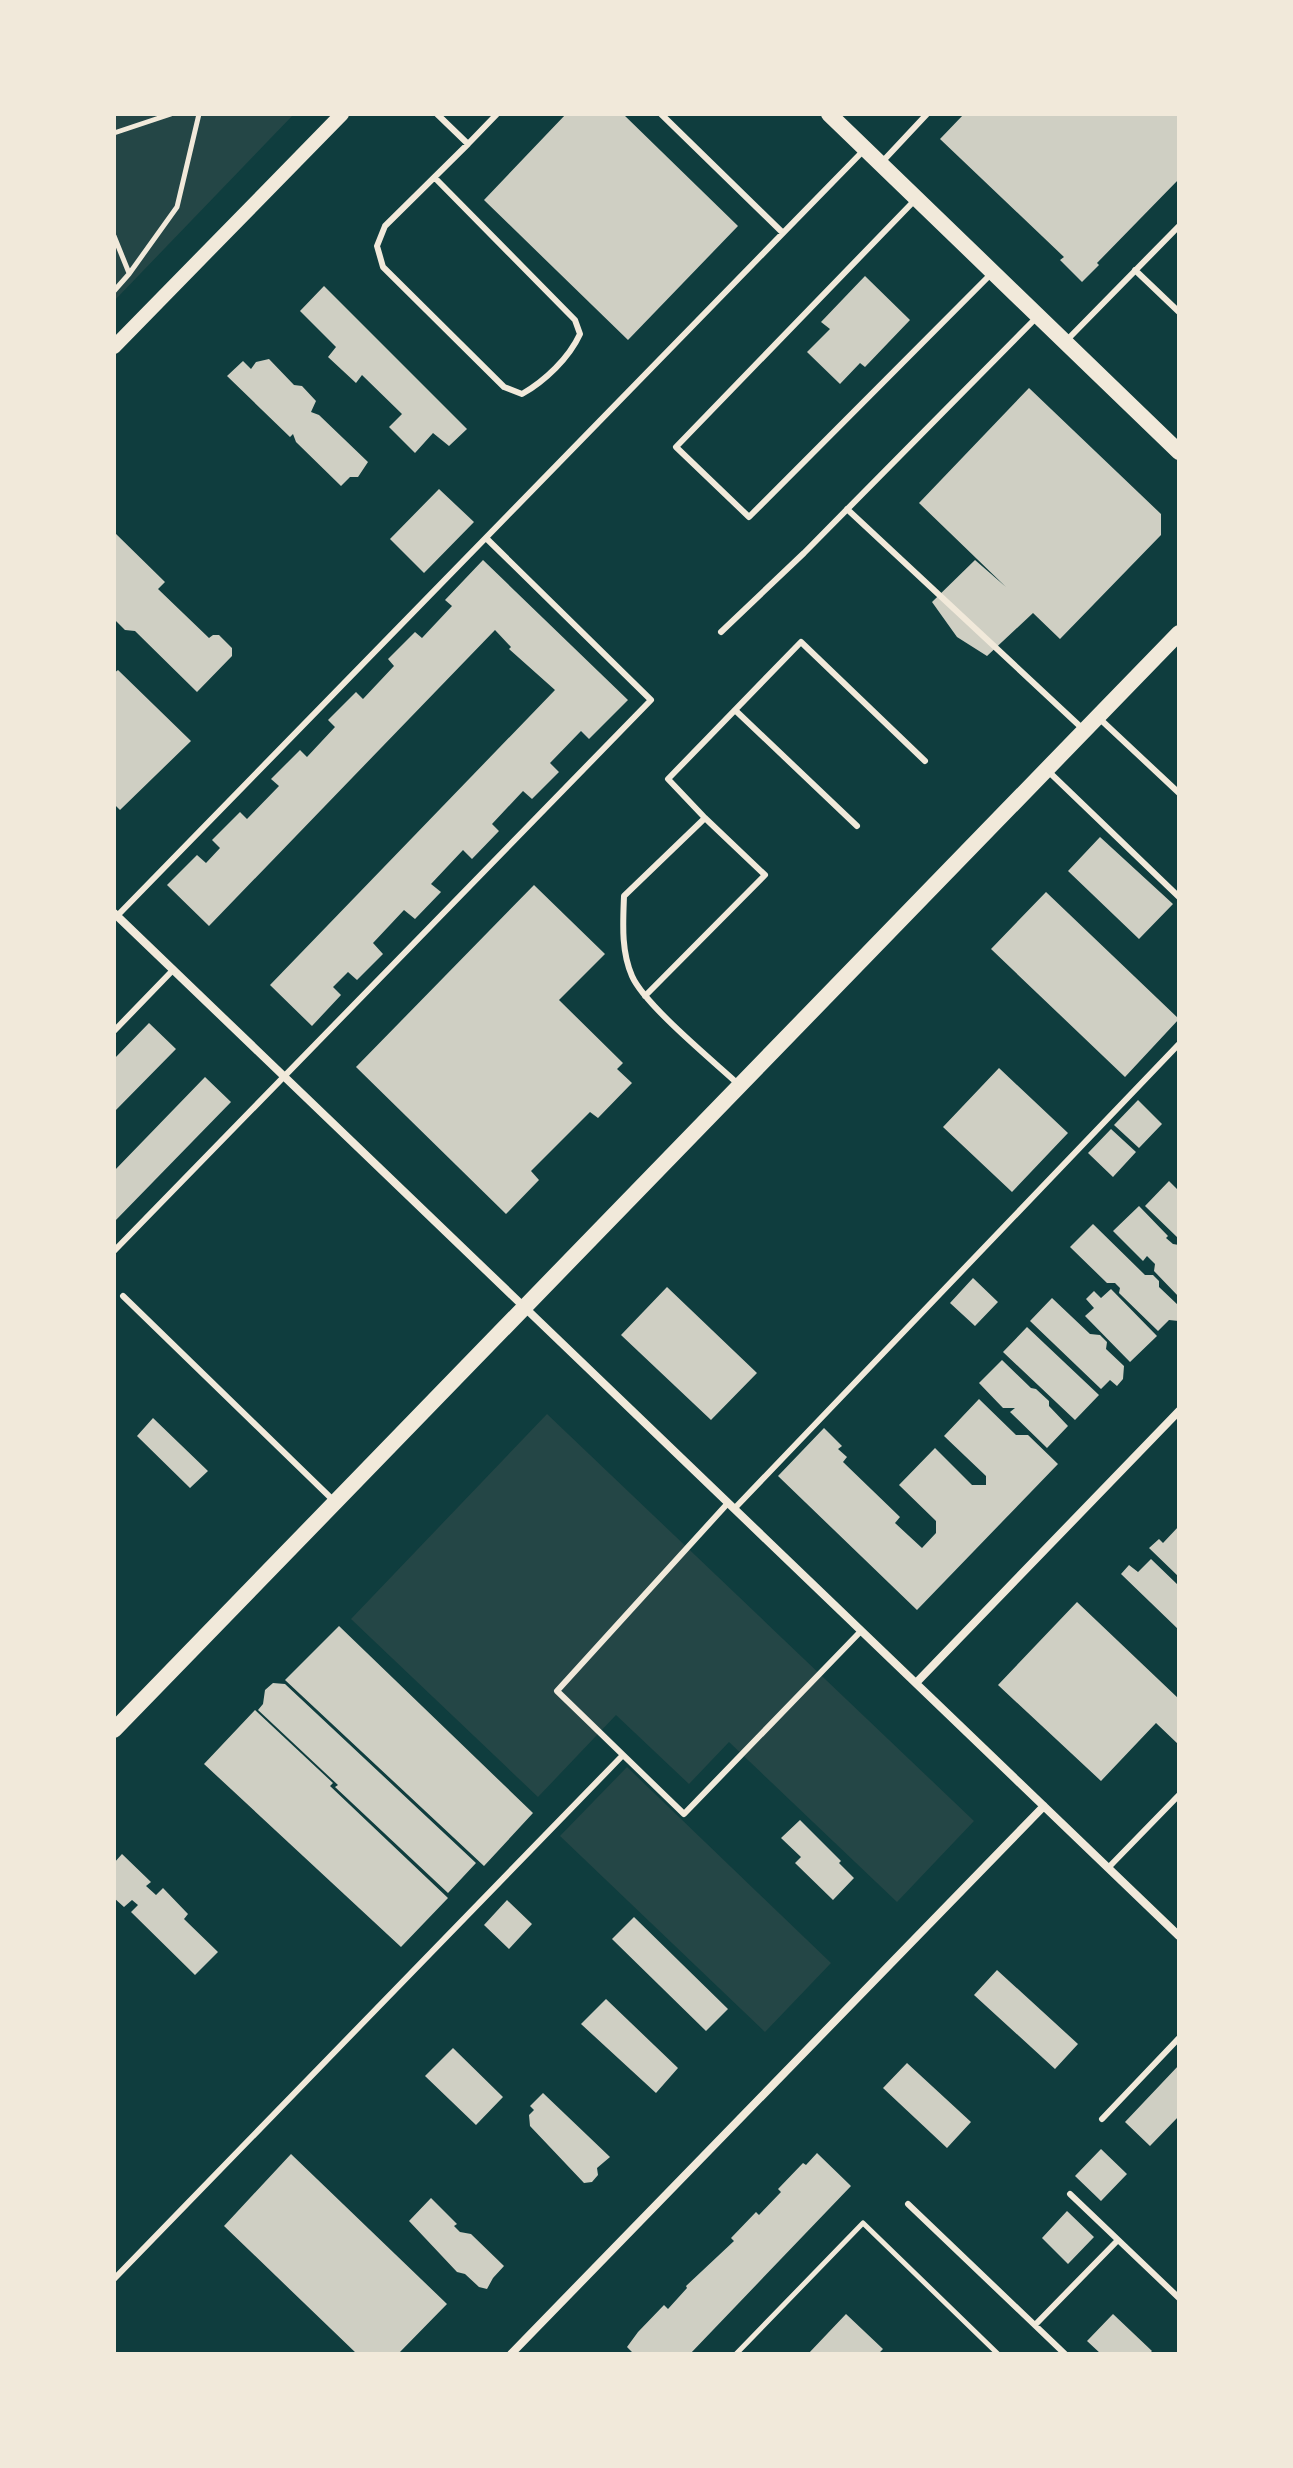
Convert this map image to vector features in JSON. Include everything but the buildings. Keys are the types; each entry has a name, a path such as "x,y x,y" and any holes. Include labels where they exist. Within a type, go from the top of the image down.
{"main road":[{"path":"829,114 1179,452"},
{"path":"114,1730 1179,633"}],"street":[{"path":"114,347 342,114"},
{"path":"116,915 1179,1936"},
{"path":"916,1683 1179,1411"},
{"path":"511,2354 1044,1806"}],"lane":[{"path":"437,114 468,144"},
{"path":"435,178 575,320 580,334 573,349 535,386 522,394 504,387 383,267 377,246 385,226 497,114"},
{"path":"661,114 783,233"},
{"path":"880,163 927,114"},
{"path":"116,915 865,149"},
{"path":"917,198 676,447 749,517 993,271"},
{"path":"1065,341 1179,226"},
{"path":"1135,270 1179,312"},
{"path":"721,632 1039,315"},
{"path":"847,509 1085,731"},
{"path":"114,1251 651,700 486,538"},
{"path":"645,996 765,875 668,779 801,642 925,761"},
{"path":"735,710 857,826"},
{"path":"1098,717 1179,793"},
{"path":"1047,770 1179,897"},
{"path":"705,818 624,896 622,937 632,976 645,996 740,1086"},
{"path":"114,1031 173,970"},
{"path":"861,1631 684,1814 557,1691 731,1506 1179,1044"},
{"path":"123,1296 335,1502"},
{"path":"114,2279 623,1755"},
{"path":"1108,1868 1179,1795"},
{"path":"1102,2119 1179,2038"},
{"path":"1070,2194 1179,2298"},
{"path":"908,2204 1065,2354"},
{"path":"1035,2325 1118,2240"}],"path":[{"path":"114,133 171,114"},
{"path":"114,291 177,207 199,114"},
{"path":"114,236 129,274"},
{"path":"736,2354 863,2223 998,2354"}],"shaded area":[{"path":"114,114 294,114 114,301"},
{"path":"547,1414 974,1821 897,1902 729,1742 689,1784 616,1715 538,1797 351,1619"},
{"path":"627,1767 831,1963 765,2032 560,1836"}]}
